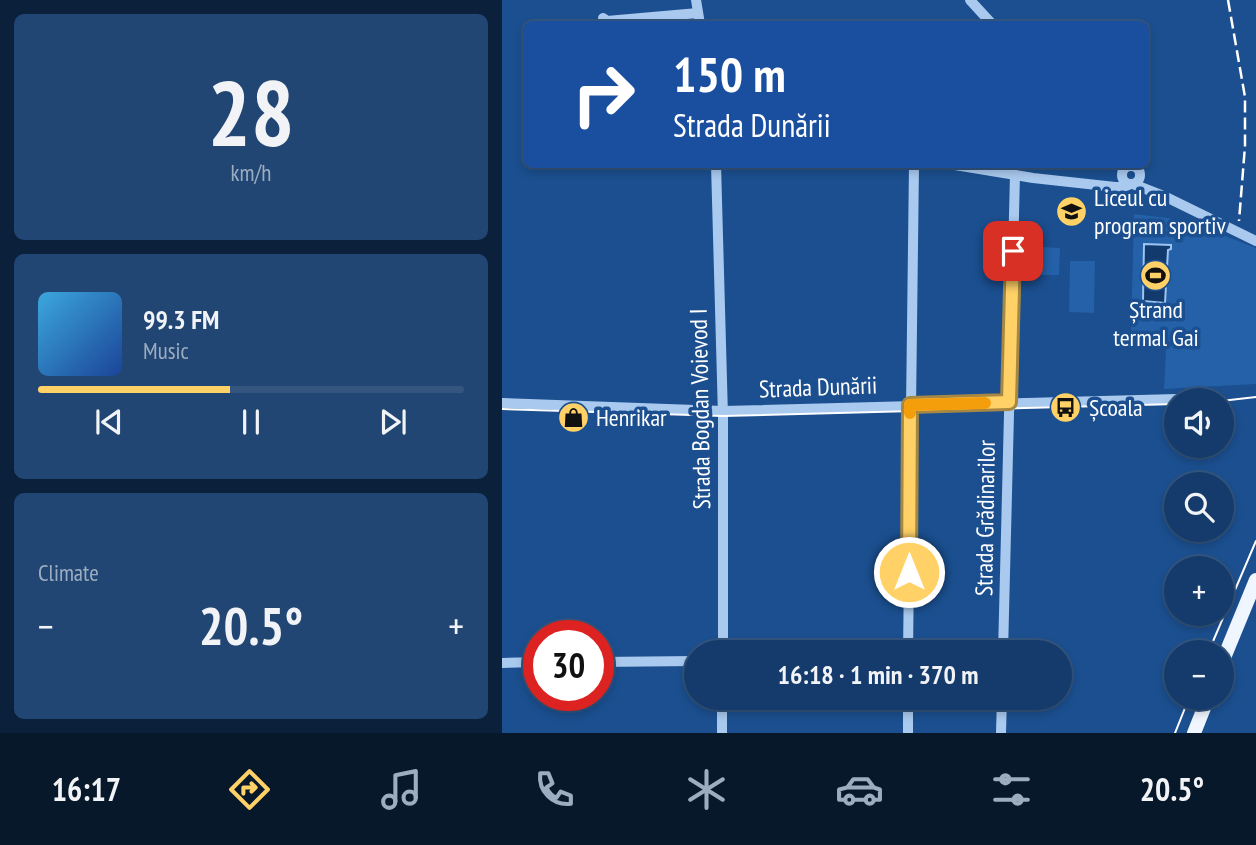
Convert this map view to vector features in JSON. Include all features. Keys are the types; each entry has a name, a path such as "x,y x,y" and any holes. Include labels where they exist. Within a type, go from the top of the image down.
{"main road":[{"path":"1231,640 1256,580"},
{"path":"1194,733 1203,710"}],"street":[{"path":"603,19 699,19 696,0"},
{"path":"970,0 989,21"},
{"name":"Strada Bogdan Voievod I","path":"716,168 723,411 723,640"},
{"path":"908,640 914,168"},
{"path":"973,168 1121,187 1139,181 1130,169"},
{"path":"1106,186 1130,169"},
{"path":"1130,169 1166,197"},
{"name":"Strada Grădinarilor","path":"1003,640 1015,175"},
{"path":"1131,184 1166,197 1256,241"},
{"name":"Strada Dunării","path":"502,403 723,411 1164,399"},
{"path":"614,662 684,661"},
{"path":"502,663 523,662"},
{"path":"722,710 722,733"},
{"path":"908,710 908,733"},
{"path":"1001,733 1002,710"}],"shaded area":[{"name":"Ștrand termal Gai","path":"1134,214 1184,220 1256,248 1256,384 1164,388 1167,332 1131,332"},
{"name":"Ștrand termal Gai","path":"1144,244 1171,245 1168,250 1165,303 1143,301"},
{"path":"1042,247 1060,248 1059,275 1041,275"},
{"path":"1070,261 1095,261 1094,313 1069,312"}],"tram line":[{"path":"1234,400 1256,397"},
{"path":"502,409 723,416 1164,404"},
{"path":"1214,640 1256,541"},
{"path":"1175,733 1184,710"}],"railway":[{"path":"1228,0 1245,97 1245,146 1239,221"}],"slow traffic":[{"path":"910,413 910,405 985,403"}],"place":[{"name":"Liceul cu program sportiv","path":"1071,211"},
{"name":"Ștrand termal Gai","path":"1156,275"},
{"name":"Școala","path":"1066,407"},
{"name":"Henrikar","path":"573,417"}],"route":[{"path":"909,572 910,405 1009,402 1013,251"}]}
